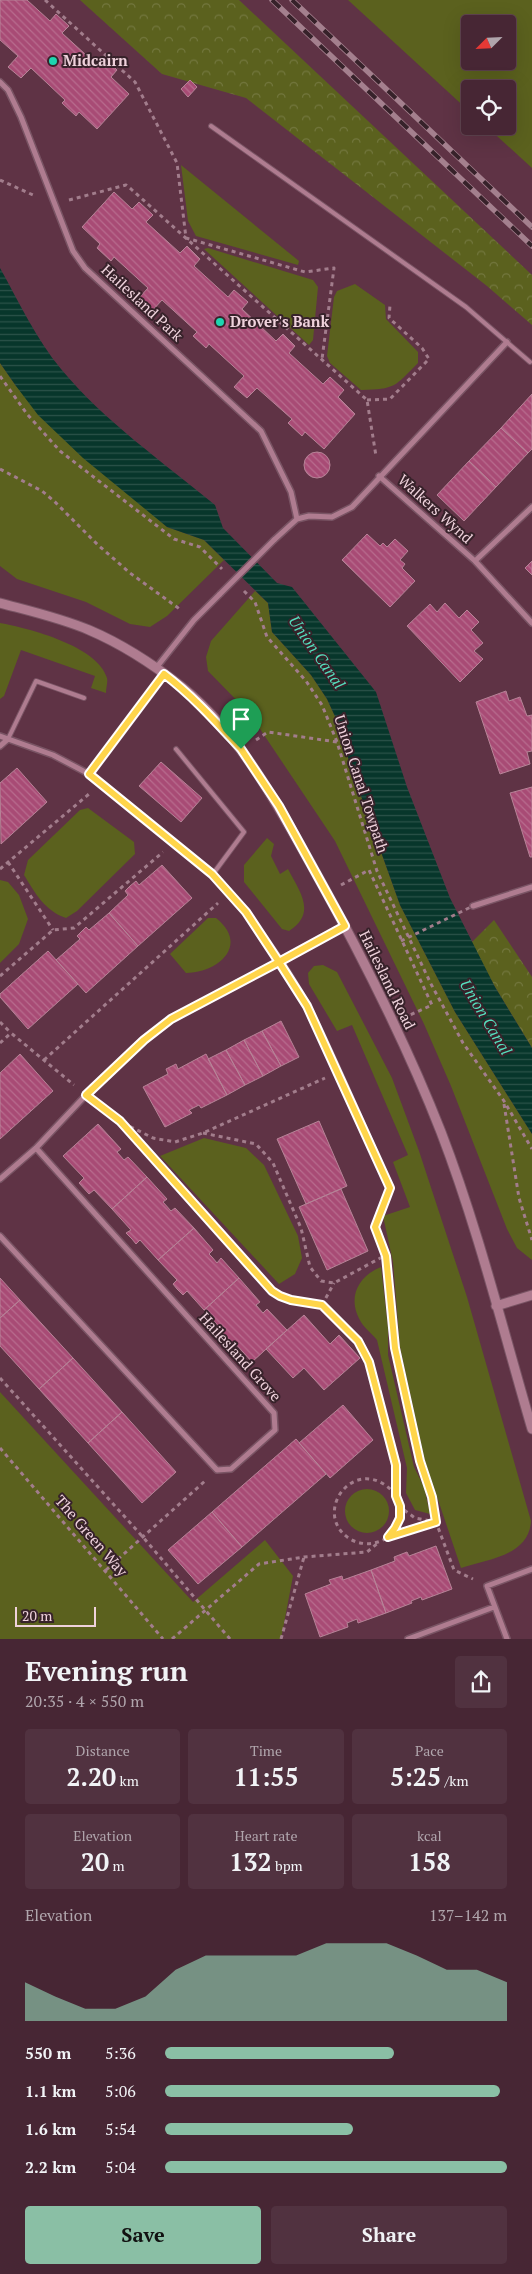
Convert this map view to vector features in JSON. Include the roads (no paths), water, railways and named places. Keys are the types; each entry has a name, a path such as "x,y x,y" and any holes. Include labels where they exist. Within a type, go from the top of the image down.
{"street":[{"name":"Hailesland Park","path":"0,82 8,90 21,117 53,204 73,251 85,268 261,430 291,492 297,519"},
{"path":"89,774 194,620 297,519 309,516 332,517 352,507 379,476 507,342"},
{"name":"Walkers Wynd","path":"379,476 475,561 532,622"},
{"name":"Walkers Wynd","path":"475,561 532,507"},
{"name":"Hailesland Road","path":"0,603 89,630 160,671 197,702 241,749 279,806 345,926 393,1023 442,1134 532,1429"},
{"path":"0,736 53,755 89,774 212,874 230,893 279,962 307,1006 390,1188"},
{"path":"0,746 8,739"},
{"path":"474,906 532,887"},
{"path":"0,1179 36,1148 86,1095 144,1040 171,1019 345,926"},
{"name":"Hailesland Grove","path":"0,1236 217,1470 231,1469 275,1430 274,1413 36,1148"},
{"path":"496,1306 532,1295"},
{"path":"506,1639 487,1586 532,1569"},
{"path":"408,1639 494,1607"}],"lane":[{"path":"212,126 466,307 530,362"},
{"path":"8,739 36,681 84,698"},
{"path":"176,749 244,832 212,874"}],"water":[{"name":"Union Canal","path":"0,268 28,320 61,369 115,424 215,505 223,528 277,583 292,587 376,692 407,787 450,898 495,987 532,1048 532,1134 455,1012 400,905 351,768 339,725 327,699 311,675 272,632 268,603 204,540 167,527 83,458 38,415 0,363"}],"railway":[{"path":"272,0 532,246"},
{"path":"292,0 532,227"}],"place":[{"name":"Midcairn","path":"53,61"},
{"name":"Drover's Bank","path":"220,322"}]}
